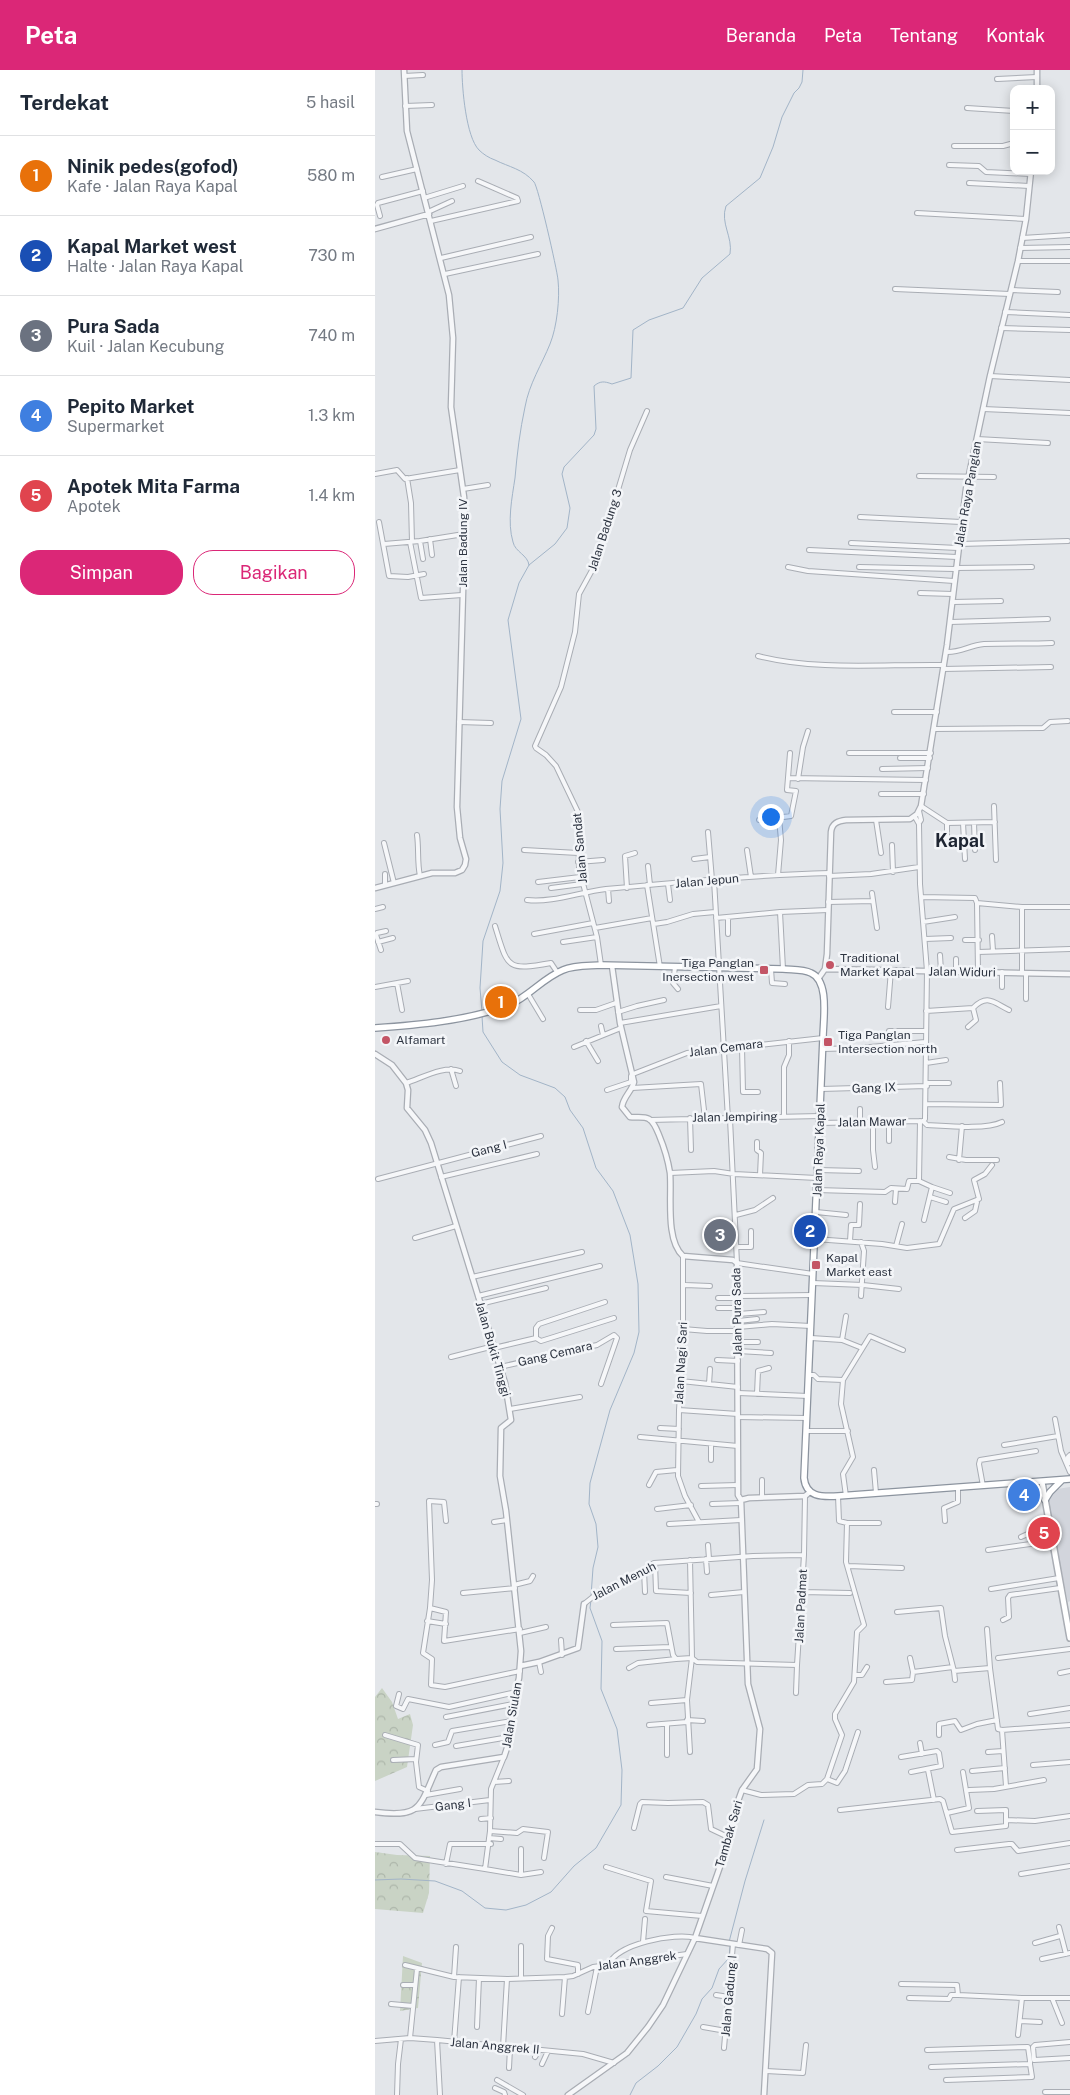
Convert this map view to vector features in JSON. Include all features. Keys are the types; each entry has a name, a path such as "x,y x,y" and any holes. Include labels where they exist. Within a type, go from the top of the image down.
{"highway":[{"path":"375,1028 425,1024 491,1011 512,1003 528,994 557,972 572,967 601,965 783,969 811,972 818,978"},
{"name":"Jalan Raya Kapal","path":"807,1494 804,1478 823,1049 823,993 818,978"},
{"path":"807,1494 842,1496 1070,1479"},
{"path":"1045,1500 1050,1492 1063,1480"}],"main road":[{"path":"1042,1482 1070,1638"}],"street":[{"path":"1037,70 1037,85"},
{"path":"404,73 423,75"},
{"name":"Jalan Badung IV","path":"375,888 440,872 455,873 462,870 466,862 460,838 457,806 464,534 463,489 451,407 453,332 445,274 407,131 404,73"},
{"path":"997,80 1037,77"},
{"path":"405,106 432,105"},
{"path":"967,108 1010,111"},
{"path":"954,146 1010,145"},
{"path":"949,165 978,166 986,172 1010,173"},
{"path":"382,178 417,169"},
{"name":"Jalan Raya Panglan","path":"915,817 920,809 929,768 953,602 961,522 969,477 990,376 1018,260 1026,219 1031,175"},
{"path":"431,221 518,200 479,181"},
{"path":"969,183 1029,186"},
{"path":"424,198 463,186"},
{"path":"380,216 378,203 423,191"},
{"path":"375,229 428,213 452,201"},
{"path":"917,213 1026,219"},
{"path":"1022,238 1070,235"},
{"path":"441,258 531,238"},
{"path":"1020,248 1070,247"},
{"path":"445,274 538,254"},
{"path":"1018,260 1070,261"},
{"path":"895,289 1058,292"},
{"path":"1005,312 1070,315"},
{"path":"1001,328 1070,330"},
{"path":"990,376 1070,380"},
{"path":"983,409 1070,412"},
{"name":"Jalan Badung 3","path":"565,782 550,758 535,746 561,686 575,632 579,594 596,563 629,450 647,411"},
{"path":"977,439 1048,443"},
{"path":"375,474 397,470 402,477 407,478 460,470"},
{"path":"919,476 994,478"},
{"path":"407,478 411,503 411,542 415,576 421,598 462,594"},
{"path":"463,489 488,485"},
{"path":"860,517 961,522"},
{"path":"379,522 389,576 424,574"},
{"path":"384,544 464,534"},
{"path":"1058,542 1059,536"},
{"path":"430,539 432,555"},
{"path":"420,541 423,559"},
{"path":"851,543 959,546 1068,542"},
{"path":"809,550 957,557"},
{"path":"788,567 817,572 954,581"},
{"path":"859,567 1032,567"},
{"path":"919,593 953,594"},
{"path":"953,602 1001,601"},
{"path":"950,622 1048,619"},
{"path":"946,652 957,652 967,647 983,644 1023,645 1052,643"},
{"path":"758,656 821,664 1051,667"},
{"path":"894,712 937,712"},
{"path":"934,729 1043,728 1050,722 1068,721"},
{"path":"459,722 491,723"},
{"path":"798,778 803,747 808,731"},
{"path":"759,820 791,816 796,791 787,790 791,753"},
{"path":"849,753 930,756"},
{"path":"900,758 930,756"},
{"path":"882,769 929,768"},
{"path":"788,778 927,780"},
{"name":"Jalan Sandat","path":"565,782 580,818 578,862 582,884 597,937 601,965"},
{"path":"881,794 924,794"},
{"path":"994,806 997,860"},
{"path":"920,809 947,823 995,822"},
{"name":"Jalan Mawar","path":"820,1123 873,1123 922,1121 925,1119 927,1084 925,1031 927,971 919,867 920,809"},
{"path":"818,978 825,969 831,832 833,826 837,822 846,820 906,820 915,817 919,824"},
{"path":"778,874 781,840 779,818"},
{"path":"876,820 881,853"},
{"path":"947,823 947,845"},
{"path":"963,823 965,859"},
{"path":"975,823 975,850"},
{"path":"708,832 734,1174 737,1263 813,1274"},
{"path":"417,835 419,852 417,861 420,876"},
{"path":"384,843 394,883"},
{"path":"892,845 893,872"},
{"path":"524,850 578,854"},
{"path":"747,850 751,877"},
{"path":"627,888 625,856 635,852"},
{"path":"694,859 710,857"},
{"path":"578,862 603,860"},
{"path":"648,866 652,918 660,967"},
{"name":"Jalan Jepun","path":"527,900 543,901 584,891 778,874 893,872 919,867"},
{"path":"385,874 385,885"},
{"path":"538,882 581,877"},
{"path":"551,888 582,884"},
{"path":"668,884 670,900"},
{"path":"608,889 609,900"},
{"path":"872,893 877,928"},
{"path":"921,896 976,899 979,940 978,972"},
{"path":"829,902 873,901"},
{"path":"977,903 1022,907 1070,907"},
{"path":"375,909 383,907"},
{"path":"1022,907 1021,930 1026,999"},
{"path":"716,918 828,910"},
{"path":"653,924 693,914 715,912"},
{"path":"780,912 783,969"},
{"path":"728,917 728,934"},
{"path":"923,922 955,917"},
{"path":"534,934 652,918"},
{"path":"495,926 506,958 513,965 524,968 551,963 557,972"},
{"path":"381,950 375,935 386,930"},
{"path":"992,936 993,951"},
{"path":"563,942 597,937"},
{"path":"378,942 393,938"},
{"path":"925,939 951,938"},
{"path":"965,940 979,940"},
{"path":"978,952 1070,949"},
{"path":"939,955 941,971"},
{"path":"956,959 956,972"},
{"path":"612,966 616,1003 634,1082 622,1102 624,1112 630,1117 651,1120 664,1149 670,1173 672,1230 678,1250 683,1256"},
{"path":"675,967 673,983 678,990"},
{"path":"771,969 772,983 785,984"},
{"name":"Jalan Widuri","path":"825,969 1070,974"},
{"path":"888,1007 891,970"},
{"path":"1002,972 1002,987"},
{"path":"375,987 407,981"},
{"path":"397,983 402,1010"},
{"path":"528,994 543,1019"},
{"path":"618,1012 664,1000"},
{"path":"926,1011 973,1008 984,1000 1009,1010"},
{"path":"579,1010 596,1010 616,1003"},
{"path":"620,1022 686,1010 721,1006"},
{"path":"968,1027 975,1020 973,1008"},
{"path":"601,1026 603,1035"},
{"path":"574,1047 621,1028"},
{"path":"889,1031 925,1031"},
{"name":"Jalan Cemara","path":"632,1071 683,1054 823,1038"},
{"path":"586,1041 598,1061"},
{"path":"785,1116 784,1067 789,1055 789,1041"},
{"path":"823,1049 925,1042"},
{"path":"742,1046 744,1093 758,1092"},
{"path":"375,1054 394,1066 406,1083 451,1069 460,1071"},
{"path":"926,1063 947,1060"},
{"path":"451,1069 456,1086"},
{"path":"607,1090 631,1082 629,1070 632,1071"},
{"name":"Jalan Bukit Tinggi","path":"406,1083 408,1090 407,1108 428,1137 437,1162 500,1367 510,1409 511,1422 501,1428 500,1476 520,1631 520,1669"},
{"name":"Gang IX","path":"821,1089 949,1083"},
{"path":"926,1104 1001,1104 1000,1083"},
{"path":"632,1088 701,1084 705,1118"},
{"path":"860,1109 860,1123"},
{"name":"Jalan Jempiring","path":"651,1120 820,1116"},
{"path":"690,1118 691,1150"},
{"path":"922,1121 927,1125 962,1126 995,1125 1002,1122"},
{"path":"919,1181 922,1121"},
{"path":"889,1122 889,1141"},
{"path":"873,1123 875,1167"},
{"path":"959,1160 962,1126"},
{"name":"Gang I","path":"378,1178 541,1136"},
{"path":"757,1142 757,1150 761,1152 760,1175"},
{"path":"441,1177 537,1154"},
{"path":"949,1157 959,1160 997,1160"},
{"path":"965,1218 975,1212 980,1198 973,1180 985,1174 992,1165"},
{"path":"818,1170 859,1170"},
{"path":"670,1173 714,1172 817,1178"},
{"path":"817,1190 885,1192 891,1188 907,1189 909,1182 919,1181 950,1193"},
{"path":"924,1220 930,1197 930,1185"},
{"path":"895,1202 896,1188"},
{"path":"930,1197 946,1202"},
{"path":"736,1215 755,1210 773,1198"},
{"path":"815,1240 850,1241 900,1247 924,1247 939,1244 954,1209 977,1202"},
{"path":"850,1241 851,1225 859,1225 860,1204"},
{"path":"816,1212 847,1215"},
{"path":"900,1247 902,1224"},
{"path":"415,1238 456,1226"},
{"path":"737,1247 751,1247 751,1231"},
{"path":"861,1242 864,1251 861,1296"},
{"path":"472,1277 583,1252"},
{"name":"Jalan Pura Sada","path":"683,1256 733,1260 737,1263 739,1415 736,1447 741,1520"},
{"name":"Jalan Nagi Sari","path":"677,1470 685,1285 683,1256"},
{"path":"478,1296 601,1266"},
{"path":"813,1283 899,1289"},
{"path":"685,1285 710,1286"},
{"path":"481,1304 546,1288"},
{"path":"718,1298 813,1296"},
{"path":"535,1338 536,1328 539,1324 605,1302"},
{"path":"718,1308 738,1308"},
{"path":"738,1314 763,1312"},
{"path":"841,1340 846,1316"},
{"path":"451,1357 535,1338 541,1341 614,1318"},
{"path":"738,1326 757,1319"},
{"path":"683,1328 707,1331 738,1326 771,1324 811,1326"},
{"name":"Gang Cemara","path":"500,1367 597,1344 614,1335 617,1338 601,1384"},
{"path":"858,1675 857,1631 864,1626 848,1566 842,1496 843,1474 853,1457 841,1404 841,1380 860,1347 870,1336 903,1350"},
{"path":"811,1338 841,1340 860,1347"},
{"path":"738,1342 758,1342"},
{"path":"738,1351 771,1353"},
{"path":"717,1360 738,1361"},
{"path":"757,1394 758,1371 769,1368"},
{"path":"709,1384 710,1369"},
{"path":"809,1375 814,1375 818,1379 841,1380"},
{"path":"681,1381 738,1387"},
{"path":"738,1394 808,1396"},
{"path":"510,1409 580,1397"},
{"path":"679,1410 807,1418"},
{"path":"739,1415 754,1415"},
{"path":"1055,1419 1061,1452 1070,1472"},
{"path":"660,1428 679,1429"},
{"path":"807,1431 846,1431"},
{"path":"1004,1445 1058,1436"},
{"path":"640,1437 736,1447"},
{"path":"711,1444 711,1460"},
{"path":"718,1444 736,1447"},
{"path":"983,1486 980,1460 1036,1451"},
{"path":"1070,1455 1068,1457 1070,1463"},
{"path":"649,1485 656,1472 677,1470 682,1490 699,1522"},
{"path":"874,1470 876,1493"},
{"path":"762,1480 762,1497"},
{"path":"701,1486 738,1485"},
{"path":"945,1521 944,1508 958,1501 958,1488"},
{"path":"712,1504 741,1502 762,1497 807,1494"},
{"name":"Jalan Padmat","path":"796,1693 807,1494"},
{"path":"445,1521 444,1502 429,1502 432,1580 423,1653 432,1659 432,1686 445,1687 520,1669"},
{"path":"657,1509 691,1505"},
{"path":"494,1522 507,1520"},
{"path":"669,1524 741,1520"},
{"name":"Tambak Sari","path":"568,2095 627,2053 648,2027 669,1993 695,1938 703,1916 730,1838 738,1801 757,1769 759,1724 749,1689 741,1520"},
{"path":"844,1523 879,1523"},
{"path":"1021,1538 1031,1532 1050,1529"},
{"path":"988,1550 1052,1541"},
{"path":"707,1572 708,1545"},
{"name":"Jalan Menuh","path":"520,1669 578,1648 584,1604 593,1595 644,1571 655,1563 804,1555"},
{"path":"690,1560 692,1658 687,1700 690,1752"},
{"path":"655,1563 656,1591 691,1592"},
{"path":"848,1566 902,1568"},
{"path":"644,1571 645,1592"},
{"path":"463,1593 515,1586 530,1581 533,1576"},
{"path":"991,1589 1059,1578"},
{"path":"1003,1620 1009,1617 1009,1595 1060,1588"},
{"path":"711,1596 744,1592"},
{"path":"802,1592 850,1593"},
{"path":"430,1608 445,1610 444,1640 447,1642 547,1627"},
{"path":"897,1612 941,1608 955,1680"},
{"path":"427,1621 446,1624"},
{"path":"613,1625 668,1624 670,1647 676,1659"},
{"path":"987,1628 998,1730 1070,1725"},
{"path":"561,1640 561,1655"},
{"path":"615,1649 670,1647"},
{"path":"998,1658 1070,1649"},
{"path":"629,1668 637,1663 692,1658 697,1662 797,1666"},
{"path":"886,1682 913,1680 910,1658"},
{"path":"539,1662 541,1672"},
{"path":"743,1790 761,1795 794,1794 808,1785 822,1784 829,1780 842,1735 835,1719 835,1714 858,1675 867,1667"},
{"path":"913,1672 991,1668"},
{"name":"Jalan Siulan","path":"415,1809 427,1793 436,1770 441,1767 504,1757 520,1669"},
{"path":"1060,1673 1070,1671"},
{"path":"399,1694 396,1706 403,1709 408,1699 449,1708 516,1692"},
{"path":"651,1703 687,1700"},
{"path":"446,1717 513,1704"},
{"path":"1030,1714 1070,1708"},
{"path":"939,1735 939,1724 955,1721 961,1730 997,1720"},
{"path":"435,1745 448,1742 452,1731 511,1721"},
{"path":"649,1725 703,1721"},
{"path":"667,1724 667,1756"},
{"path":"1002,1730 1006,1786"},
{"path":"829,1780 838,1783 845,1771 858,1732"},
{"path":"385,1735 418,1744 416,1759 420,1788 427,1793 459,1789"},
{"path":"456,1746 509,1737"},
{"path":"920,1743 922,1754"},
{"path":"988,1752 1003,1751"},
{"path":"901,1758 939,1753 942,1766 911,1772"},
{"path":"485,1869 490,1842 490,1800 494,1782 504,1757"},
{"path":"393,1760 416,1759"},
{"path":"1033,1765 1070,1762"},
{"path":"972,1771 1005,1768"},
{"path":"928,1770 934,1800"},
{"path":"947,1813 968,1810 969,1808 963,1772"},
{"path":"969,1790 1044,1780"},
{"path":"494,1782 509,1781"},
{"path":"840,1810 942,1799 951,1830 954,1832 1005,1827 1006,1810 977,1812"},
{"name":"Gang I","path":"415,1809 490,1800"},
{"path":"634,1828 642,1802 669,1804 703,1802 708,1805 711,1829 730,1838"},
{"path":"375,1812 396,1814 415,1809"},
{"path":"1006,1820 1035,1821 1070,1816"},
{"path":"481,1819 491,1818"},
{"path":"490,1831 517,1833 523,1829 548,1832 544,1858"},
{"path":"446,1864 450,1844 490,1842 501,1839"},
{"path":"957,1850 1012,1844 1018,1851 1070,1843"},
{"path":"375,1844 401,1844 409,1855 415,1858 446,1864 521,1875 541,1872"},
{"path":"521,1849 521,1875"},
{"path":"1021,1874 1070,1866"},
{"path":"605,1868 651,1881 646,1911 703,1916"},
{"path":"666,1877 713,1886"},
{"path":"643,1942 645,1919"},
{"path":"1042,1959 1068,1954 1060,1936 1059,1927"},
{"path":"552,1928 549,1936 547,1958 578,1965 578,1974"},
{"path":"739,1945 742,1930"},
{"path":"609,1965 620,1952 643,1942 687,1936 767,1949 772,1955 764,2095"},
{"path":"1035,1943 1060,1936"},
{"name":"Jalan Gadung I","path":"724,2048 729,1997 731,1944"},
{"path":"521,1946 521,1978"},
{"path":"454,2042 456,1947"},
{"name":"Jalan Anggrek","path":"405,1965 456,1977 507,1979 565,1977 597,1967 687,1954"},
{"path":"588,2012 597,1967"},
{"path":"410,2038 417,1968"},
{"path":"563,2014 565,1977"},
{"path":"477,2027 479,1978"},
{"path":"503,2047 507,1979"},
{"path":"901,1984 957,1985 958,1995"},
{"path":"403,1985 415,1985"},
{"path":"909,1998 949,1999 951,1995 1070,1998"},
{"path":"715,1996 729,1997"},
{"path":"1018,2035 1022,1998"},
{"path":"1052,1998 1061,2024"},
{"path":"391,2004 413,2006"},
{"path":"1020,2021 1040,2022"},
{"path":"703,2028 726,2031"},
{"name":"Jalan Anggrek II","path":"375,2041 410,2038 437,2040 583,2054 614,2063"},
{"path":"397,2095 401,2039"},
{"path":"437,2040 440,2095"},
{"path":"725,2040 732,2041"},
{"path":"946,2080 1032,2078 1031,2062 1035,2044 1070,2042"},
{"path":"766,2071 803,2073 806,2045"},
{"path":"509,2068 510,2048"},
{"path":"927,2050 1027,2048 1031,2062"},
{"path":"535,2057 539,2050"},
{"path":"543,2064 548,2051"},
{"path":"931,2067 1070,2058"},
{"path":"497,2080 523,2095"},
{"path":"495,2088 504,2092 505,2095"},
{"path":"1045,2092 1070,2092"}],"shaded area":[{"path":"1070,1487 1070,1601 1068,1602 1047,1501 1052,1492 1057,1489"}],"green space":[{"path":"382,1688 392,1702 398,1719 410,1714 413,1725 407,1767 375,1781 375,1697"},
{"path":"375,1852 430,1856 429,1893 423,1913 375,1909"},
{"path":"403,1956 422,1963 418,2008 400,2011"}],"waterway":[{"path":"462,70 468,124 475,144 486,156 521,171 534,182 551,245 559,287 556,321 550,344 529,390 525,407 511,510 510,526 513,542 529,565"},
{"path":"482,1012 480,988 483,941 500,891 503,863 500,809 502,781 521,719 508,620 519,583 529,565 555,544 567,528 570,508 562,474 564,467 594,435 596,429 594,386 600,382 612,384 631,378 633,330 649,320 683,308 702,278 730,254 730,242 725,224 726,206 760,178 773,147 782,117 802,82 803,70"},
{"path":"482,1016 483,1032 502,1062 520,1075 555,1088 565,1097 570,1110 583,1128 596,1168 613,1191 630,1235 638,1284 639,1332 634,1353 610,1410 590,1483 589,1504 596,1524 598,1547 593,1568 591,1596"},
{"path":"375,1880 435,1881 462,1891 485,1908 506,1910 526,1905 551,1892 574,1866 596,1848 621,1805 622,1770 617,1729 601,1689 602,1641 590,1608 591,1600"},
{"path":"729,1942 764,1820"},
{"path":"630,2095 636,2083 658,2066 677,2047 696,2014 702,1999 712,1988 719,1969 729,1958 730,1946"}],"place":[{"name":"Traditional Market Kapal","path":"830,965"},
{"name":"Tiga Panglan Inersection west","path":"764,970"},
{"name":"Ninik pedes(gofod)","path":"501,1002"},
{"name":"Alfamart","path":"386,1040"},
{"name":"Tiga Panglan Intersection north","path":"828,1042"},
{"name":"Kapal Market west","path":"810,1231"},
{"name":"Pura Sada","path":"720,1235"},
{"name":"Kapal Market east","path":"816,1265"},
{"name":"Pepito Market","path":"1024,1495"},
{"name":"Apotek Mita Farma","path":"1044,1533"}],"district":[{"name":"Kapal","path":"960,840"}]}
